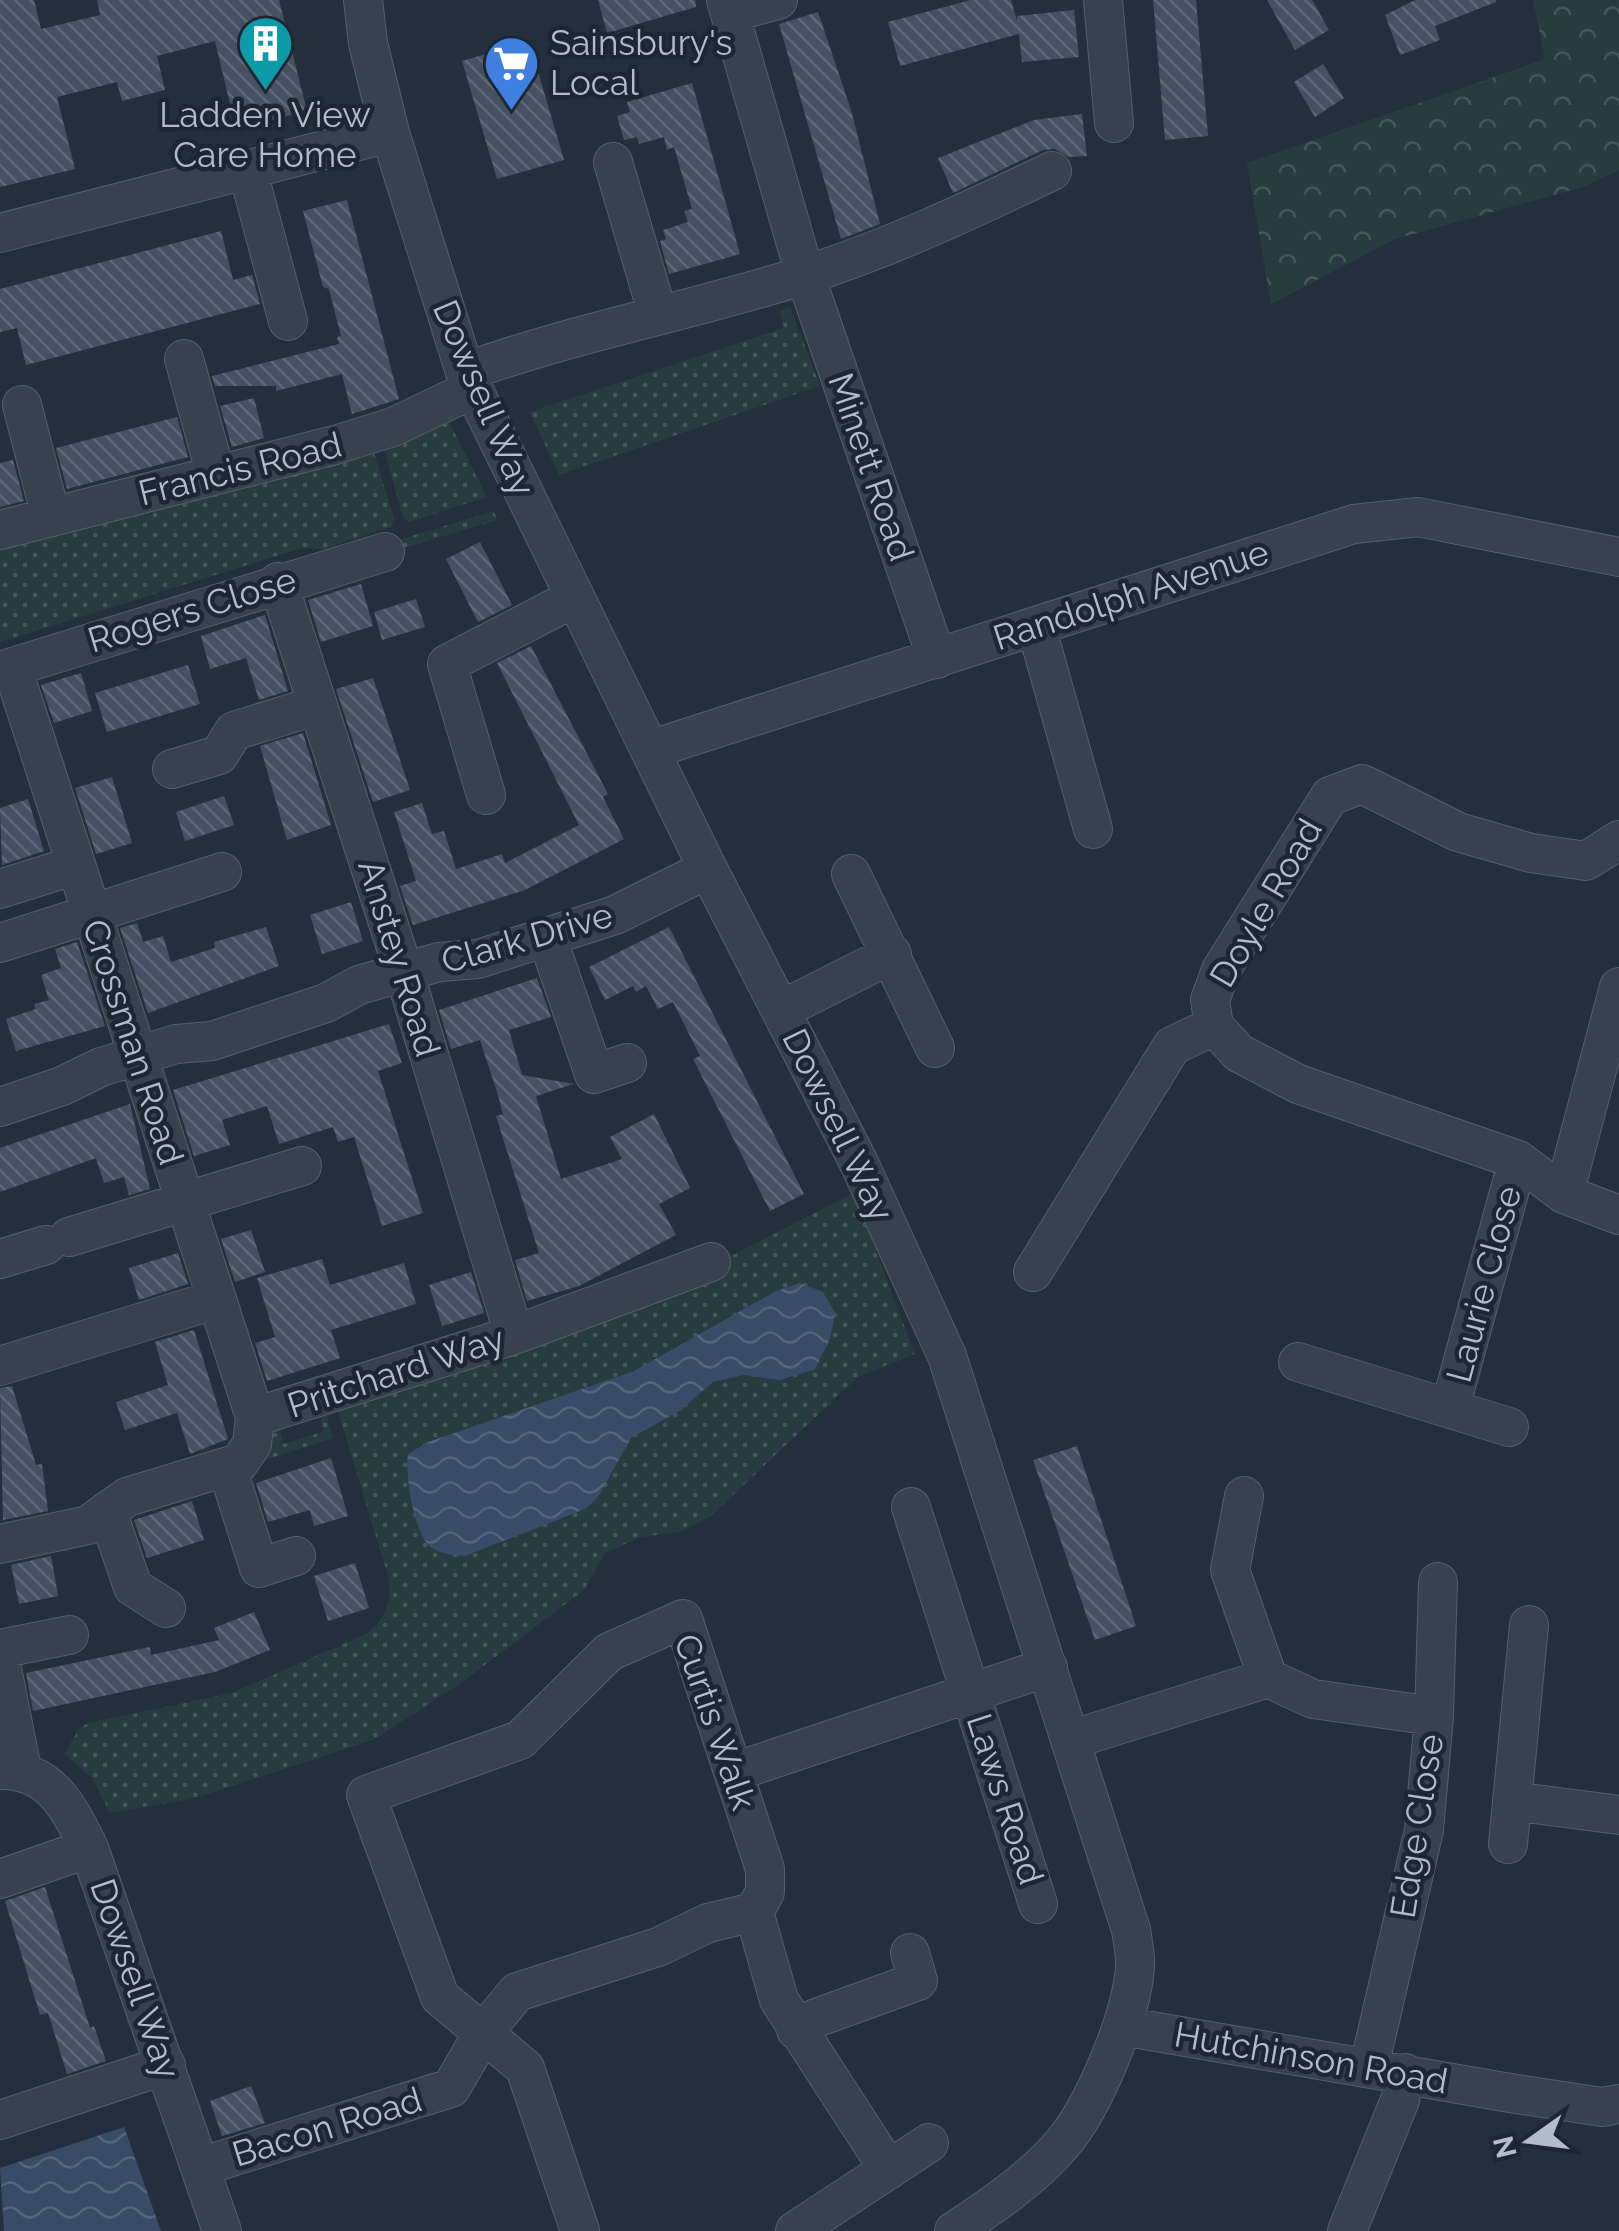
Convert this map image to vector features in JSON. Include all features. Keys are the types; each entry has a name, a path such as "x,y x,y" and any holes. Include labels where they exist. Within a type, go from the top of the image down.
{"street":[{"name":"Dowsell Way","path":"364,0 368,43 390,133 469,380 708,869 859,1163 946,1356 1131,1930 1135,1968 1122,2026 1064,2143 999,2219 954,2231"},
{"path":"728,6 778,0"},
{"path":"1102,0 1114,123"},
{"name":"Minett Road","path":"728,6 805,275 937,659"},
{"path":"0,233 390,133"},
{"path":"612,162 658,315 805,275 940,224 1052,171"},
{"path":"247,168 288,320"},
{"name":"Francis Road","path":"0,530 393,427 530,348 658,315"},
{"path":"184,358 216,475"},
{"path":"22,405 51,517"},
{"name":"Randolph Avenue","path":"652,749 1325,531 1418,516 1619,556"},
{"name":"Rogers Close","path":"6,669 278,582 386,552"},
{"name":"Anstey Road","path":"278,582 404,972 514,1335"},
{"path":"486,795 447,664 574,598"},
{"path":"1036,626 1092,830"},
{"name":"Crossman Road","path":"6,669 76,865 214,1300 255,1416"},
{"path":"172,770 219,755 234,731 318,704"},
{"name":"Doyle Road","path":"1619,840 1586,861 1458,832 1362,784 1330,796 1220,970 1210,1000 1214,1026 1239,1053 1298,1084 1518,1160 1564,1194 1619,1214"},
{"path":"0,889 76,865"},
{"name":"Clark Drive","path":"0,1106 176,1044 212,1041 404,972 439,962 478,959 616,916 708,869"},
{"path":"0,943 222,872"},
{"path":"851,874 935,1048"},
{"path":"547,937 594,1074 628,1063"},
{"path":"781,1010 892,954"},
{"path":"1564,1194 1619,987"},
{"name":"Doyle Road","path":"1033,1272 1172,1046 1214,1026"},
{"name":"Laurie Close","path":"1450,1408 1518,1160"},
{"path":"0,1259 302,1166"},
{"name":"Pritchard Way","path":"228,1467 245,1458 252,1444 255,1416 514,1335 711,1262"},
{"path":"0,1366 214,1300"},
{"name":"Laurie Close","path":"1298,1362 1509,1427"},
{"path":"0,1544 88,1525 127,1497 228,1467 259,1568 296,1556"},
{"path":"1244,1496 1230,1570 1268,1678"},
{"name":"Laws Road","path":"911,1508 1038,1904"},
{"path":"107,1511 133,1588 166,1608"},
{"name":"Edge Close","path":"1347,2231 1400,2100 1387,2070 1424,1830 1434,1716 1438,1582"},
{"name":"Curtis Walk","path":"483,2033 440,1997 366,1795 520,1740 609,1652 682,1619 765,1869 765,1892 754,1912"},
{"path":"1508,1844 1529,1625"},
{"path":"0,1649 69,1635"},
{"path":"0,1658 11,1770"},
{"name":"Laws Road","path":"734,1772 1048,1667"},
{"path":"1070,1740 1268,1678 1313,1698 1434,1716"},
{"name":"Dowsell Way","path":"11,1770 46,1782 68,1807 89,1848 222,2231"},
{"path":"1512,1801 1619,1815"},
{"path":"0,1879 89,1848"},
{"path":"580,2231 524,2068 483,2033 517,1992 658,1947 708,1922 754,1912 779,2000 889,2170"},
{"path":"796,2030 816,2018 918,1982 910,1953"},
{"name":"Hutchinson Road","path":"1122,2026 1602,2107 1619,2104"},
{"name":"Bacon Road","path":"200,2166 450,2088 483,2033"},
{"path":"0,2120 166,2065"},
{"path":"795,2231 929,2143"}],"green space":[{"path":"1533,0 1619,0 1619,170 1583,187 1395,239 1271,304 1247,163 1545,59"},
{"path":"790,307 820,386 559,475 530,412 784,328 780,311"},
{"path":"447,418 487,497 409,522 403,518 382,441"},
{"path":"371,443 394,519 391,527 323,549 302,548 0,642 0,538"},
{"path":"494,511 497,520 401,549 398,540"},
{"path":"854,1193 915,1354 858,1377 711,1516 680,1532 641,1537 605,1553 584,1590 461,1683 375,1739 196,1798 110,1813 92,1778 64,1754 79,1729 88,1723 232,1693 366,1634 378,1623 388,1603 389,1579 336,1405 606,1320"},
{"path":"324,1408 333,1438 259,1462 277,1423 284,1444 324,1431 318,1410"}],"water":[{"path":"800,1283 823,1292 835,1313 830,1339 815,1369 780,1380 743,1375 713,1382 681,1410 631,1438 598,1497 585,1509 465,1556 439,1551 426,1542 411,1500 408,1454 428,1442 634,1371 776,1291"},
{"path":"124,2127 161,2231 4,2231 0,2168"}],"building":[{"name":"Ladden View Care Home","path":"0,0 34,0 41,29 100,15 97,0 279,0 307,111 236,129 215,41 157,56 165,90 122,101 117,82 57,97 75,169 0,187"},
{"path":"598,0 695,0 696,7 607,33"},
{"path":"971,0 1011,0 1017,21 1017,16 1074,10 1079,57 1022,62 1019,34 900,66 888,22"},
{"path":"1153,0 1196,0 1208,136 1165,140"},
{"path":"1267,0 1312,0 1329,30 1295,50"},
{"path":"1415,0 1496,2 1435,26 1440,40 1400,55 1385,15"},
{"path":"818,12 851,110 880,224 841,239 779,24"},
{"path":"529,41 564,160 497,179 462,61"},
{"path":"1323,64 1344,98 1315,117 1294,82"},
{"path":"692,83 740,254 669,274 660,241 666,239 663,230 688,222 684,211 692,209 674,147 667,150 664,137 639,144 637,137 624,140 617,116 630,112 627,102"},
{"path":"1082,114 1087,156 1069,157 1055,149 1043,150 953,193 938,158 1034,120"},
{"path":"347,200 399,399 352,414 342,374 276,391 276,386 215,386 212,376 339,344 337,337 341,336 329,289 323,287 303,211"},
{"path":"221,231 233,280 252,275 260,304 26,365 17,328 0,332 0,289"},
{"path":"254,398 264,438 232,447 220,406"},
{"path":"177,417 188,457 67,489 56,448"},
{"path":"13,460 24,501 0,507 0,463"},
{"path":"480,542 512,605 478,622 446,559"},
{"path":"361,584 373,626 321,642 308,600"},
{"path":"416,599 425,627 382,640 374,612"},
{"path":"265,615 288,691 259,700 246,658 210,669 201,636"},
{"path":"531,646 608,794 603,797 624,839 525,890 413,925 400,886 416,881 394,812 422,803 432,834 444,831 456,869 502,854 505,863 579,825 497,663"},
{"path":"188,665 200,704 107,732 95,693"},
{"path":"81,673 92,711 54,723 41,685"},
{"path":"373,678 410,790 373,802 336,689"},
{"path":"303,733 331,825 287,840 260,746"},
{"path":"112,777 132,843 96,854 75,788"},
{"path":"224,796 234,825 185,841 176,812"},
{"path":"28,799 44,851 2,865 0,808"},
{"path":"351,902 363,941 322,954 310,915"},
{"path":"137,923 143,942 163,936 171,962 215,948 214,942 266,927 279,966 148,1013 120,928"},
{"path":"669,927 804,1194 770,1211 693,1059 700,1056 673,1002 658,1009 646,986 636,992 633,986 605,1000 589,967"},
{"path":"77,942 105,1026 16,1051 6,1019 49,1000 41,975 61,968 55,949"},
{"path":"537,978 551,1017 509,1030 522,1075 574,1084 536,1096 561,1179 622,1159 610,1137 654,1114 690,1188 659,1204 676,1235 579,1286 527,1301 515,1260 539,1253 496,1116 503,1114 497,1092 480,1040 451,1049 439,1010"},
{"path":"389,1024 402,1063 378,1071 423,1213 382,1226 354,1137 338,1142 333,1127 279,1144 267,1106 222,1120 230,1145 194,1156 173,1090"},
{"path":"130,1104 150,1189 129,1195 124,1177 104,1183 96,1158 0,1192 0,1148"},
{"path":"251,1230 265,1272 235,1282 221,1239"},
{"path":"178,1253 188,1284 139,1300 129,1268"},
{"path":"322,1259 330,1285 404,1263 416,1304 331,1330 340,1358 267,1381 255,1343 275,1337 257,1278"},
{"path":"471,1272 484,1313 442,1326 429,1285"},
{"path":"194,1330 228,1439 190,1454 177,1413 125,1430 116,1402 168,1385 155,1342"},
{"path":"12,1386 36,1465 42,1464 48,1511 3,1520 0,1388"},
{"path":"1077,1446 1136,1626 1095,1640 1033,1460"},
{"path":"331,1458 348,1516 314,1526 310,1510 268,1522 256,1483"},
{"path":"192,1501 204,1540 147,1558 134,1520"},
{"path":"51,1556 58,1596 19,1604 11,1565"},
{"path":"355,1563 369,1608 328,1621 314,1576"},
{"path":"254,1612 270,1650 215,1672 33,1711 26,1673 150,1647 151,1655 219,1640 214,1628"},
{"path":"45,1887 90,2028 94,2026 106,2061 67,2074 48,2013 40,2015 5,1901"},
{"path":"251,2086 265,2123 222,2136 210,2101"}],"place":[{"name":"Ladden View Care Home","path":"265,93"},
{"name":"Sainsbury's Local","path":"511,112"}]}
